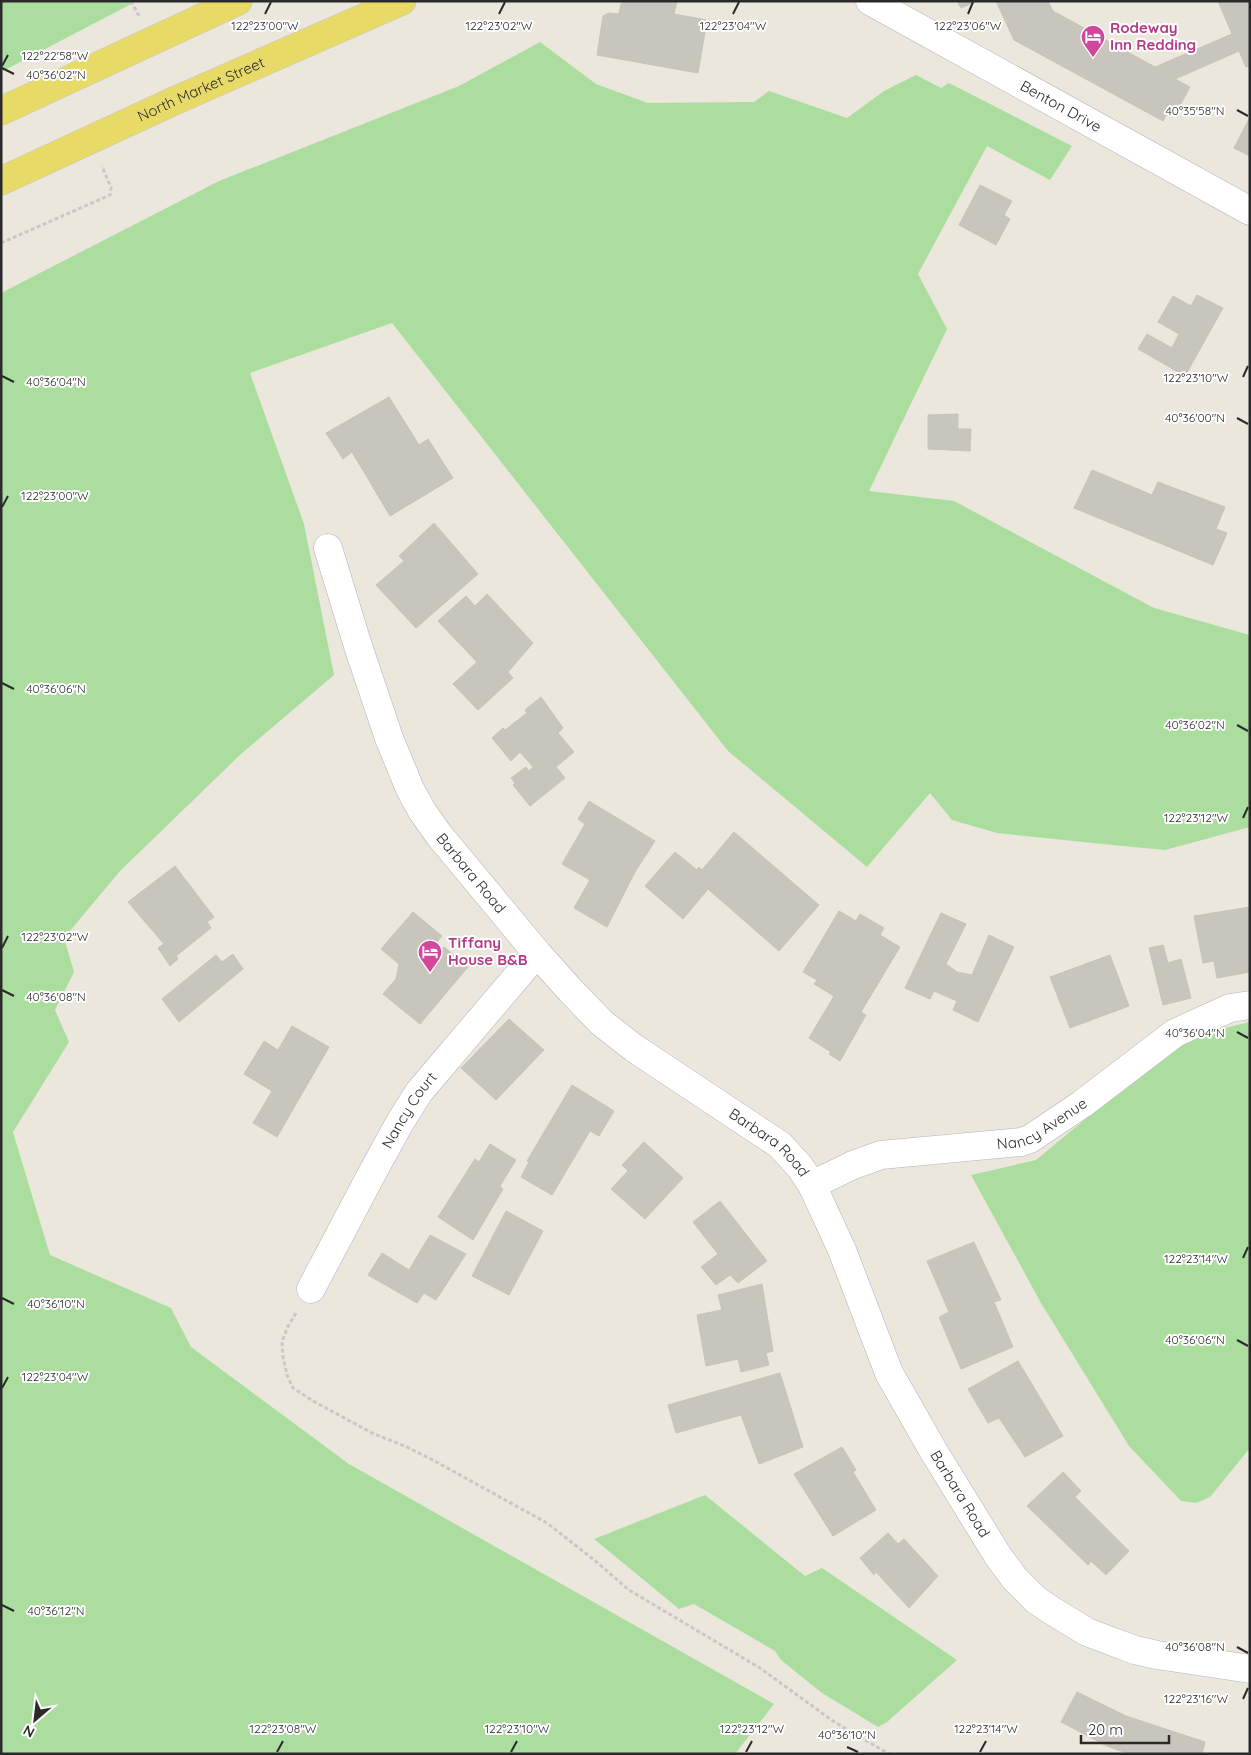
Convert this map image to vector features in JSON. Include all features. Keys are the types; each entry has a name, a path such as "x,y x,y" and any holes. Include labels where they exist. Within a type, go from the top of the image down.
{"main road":[{"path":"1,111 238,1"},
{"name":"North Market Street","path":"1,181 174,101 402,1"}],"street":[{"name":"Benton Drive","path":"870,1 1250,211"},
{"name":"Barbara Road","path":"328,548 389,738 410,789 422,811 439,836 537,952 602,1023 634,1048 780,1145 800,1167 812,1185 842,1250 889,1373 934,1452 998,1556 1015,1579 1036,1600 1051,1610 1087,1632 1108,1640 1157,1655 1250,1668"},
{"name":"Nancy Court","path":"311,1289 373,1171 419,1092 537,952"},
{"name":"Nancy Avenue","path":"812,1185 853,1165 880,1155 1021,1142 1030,1139 1082,1104 1175,1033 1230,1008 1250,1005"}],"path":[{"path":"311,1289 287,1328 282,1342 287,1376 293,1388 338,1415 372,1433 431,1459 547,1523 629,1590 760,1668 833,1721 889,1754"}],"green space":[{"path":"1,1 137,1 1,72"},
{"path":"540,42 596,84 648,103 754,102 769,91 847,118 884,91 916,75 941,88 949,83 1072,146 1050,180 987,146 918,274 947,329 869,491 954,501 1154,608 1250,635 1250,827 1165,850 997,833 952,820 930,793 867,867 728,751 392,323 250,373 304,524 334,675 241,754 120,871 64,938 74,972 55,1010 69,1042 13,1132 50,1255 171,1308 191,1347 349,1464 774,1704 735,1754 1,1754 1,293 219,181 459,86"},
{"path":"1250,1022 1250,1448 1210,1497 1196,1503 1181,1501 1129,1446 1041,1303 971,1175 1036,1160 1129,1083 1182,1044 1208,1032"},
{"path":"705,1495 805,1576 822,1568 957,1660 887,1722 878,1727 822,1693 781,1660 775,1651 694,1604 679,1609 594,1539"}],"building":[{"path":"625,1 677,1 674,14 707,20 698,73 597,55 603,16 609,13 619,14 621,4"},
{"path":"957,1 977,1 961,8"},
{"name":"Rodeway Inn Redding","path":"996,1 1048,1 1053,11 1155,67 1232,34 1218,1 1250,1 1250,66 1246,67 1239,51 1175,79 1190,87 1177,111 1170,107 1163,121 1014,40"},
{"path":"1250,117 1250,156 1234,148"},
{"path":"980,185 1012,201 1004,215 1010,219 996,245 959,225"},
{"path":"1197,295 1223,308 1185,376 1138,349 1147,334 1172,348 1179,334 1158,322 1173,296 1191,306"},
{"path":"389,397 419,445 428,439 453,478 390,516 352,452 343,459 326,433"},
{"path":"958,414 958,429 971,429 970,451 928,449 928,415"},
{"path":"1092,470 1152,495 1158,482 1225,507 1216,529 1227,533 1213,565 1074,508"},
{"path":"434,523 478,574 416,628 376,585 404,561 399,556"},
{"path":"487,594 533,643 508,672 513,678 478,710 453,684 477,662 438,621 466,596 475,606"},
{"path":"541,697 563,728 558,733 574,752 556,767 565,778 530,806 513,785 515,783 511,778 526,767 529,771 533,767 520,752 511,761 492,738 503,728 505,730 527,713 525,710"},
{"path":"589,801 655,841 635,872 607,927 574,908 590,880 562,864 585,824 578,819"},
{"path":"734,832 819,905 779,951 708,889 683,919 645,886 675,852 697,870 699,867 702,870"},
{"path":"175,866 214,917 207,922 211,928 176,956 178,959 170,966 158,948 164,944 128,902"},
{"path":"1250,907 1250,972 1217,978 1214,961 1203,963 1194,916"},
{"path":"839,911 856,921 860,914 884,928 880,935 900,947 861,1012 866,1015 840,1061 829,1054 831,1052 809,1038 834,996 814,984 817,980 803,972"},
{"name":"Tiffany House B&B","path":"413,912 442,936 429,951 436,956 444,947 468,967 420,1024 383,994 396,979 399,964 381,949"},
{"path":"941,913 966,924 946,964 957,972 972,975 989,935 1014,947 978,1022 953,1010 957,1001 934,991 930,999 905,988"},
{"path":"1163,945 1168,963 1181,959 1191,998 1163,1005 1149,948"},
{"path":"233,954 243,969 179,1022 162,999 216,955 222,962"},
{"path":"1110,955 1129,1006 1070,1028 1050,977"},
{"path":"509,1019 544,1050 496,1100 461,1068"},
{"path":"292,1026 329,1047 277,1137 253,1123 272,1091 244,1074 264,1041 278,1050"},
{"path":"572,1085 614,1111 599,1136 590,1131 552,1195 521,1177 529,1162 527,1161"},
{"path":"644,1142 683,1178 645,1219 611,1189 628,1171 622,1165"},
{"path":"490,1144 516,1160 500,1186 503,1189 473,1240 438,1217 475,1159 479,1162"},
{"path":"720,1201 767,1261 738,1283 730,1275 716,1285 701,1267 718,1254 693,1222"},
{"path":"506,1211 543,1231 509,1295 472,1276"},
{"path":"430,1235 466,1254 436,1300 424,1293 417,1303 368,1275 382,1253 409,1270"},
{"path":"974,1242 1001,1300 994,1302 1013,1347 961,1369 939,1317 949,1312 927,1261"},
{"path":"762,1284 773,1351 766,1353 769,1365 741,1372 738,1359 706,1366 697,1315 722,1310 718,1295"},
{"path":"1018,1361 1063,1436 1025,1457 999,1418 988,1423 968,1389"},
{"path":"780,1373 803,1447 759,1464 741,1415 676,1433 668,1405"},
{"path":"842,1447 856,1470 853,1472 876,1510 833,1536 794,1474"},
{"path":"1063,1472 1081,1491 1075,1497 1129,1551 1106,1575 1091,1561 1088,1565 1027,1506"},
{"path":"888,1533 898,1544 904,1539 938,1576 909,1608 876,1572 874,1575 860,1558"},
{"path":"1077,1692 1126,1716 1205,1742 1202,1754 1129,1754 1107,1746 1061,1722"}],"place":[{"name":"Rodeway Inn Redding","path":"1093,58"},
{"name":"Tiffany House B&B","path":"430,973"}]}
